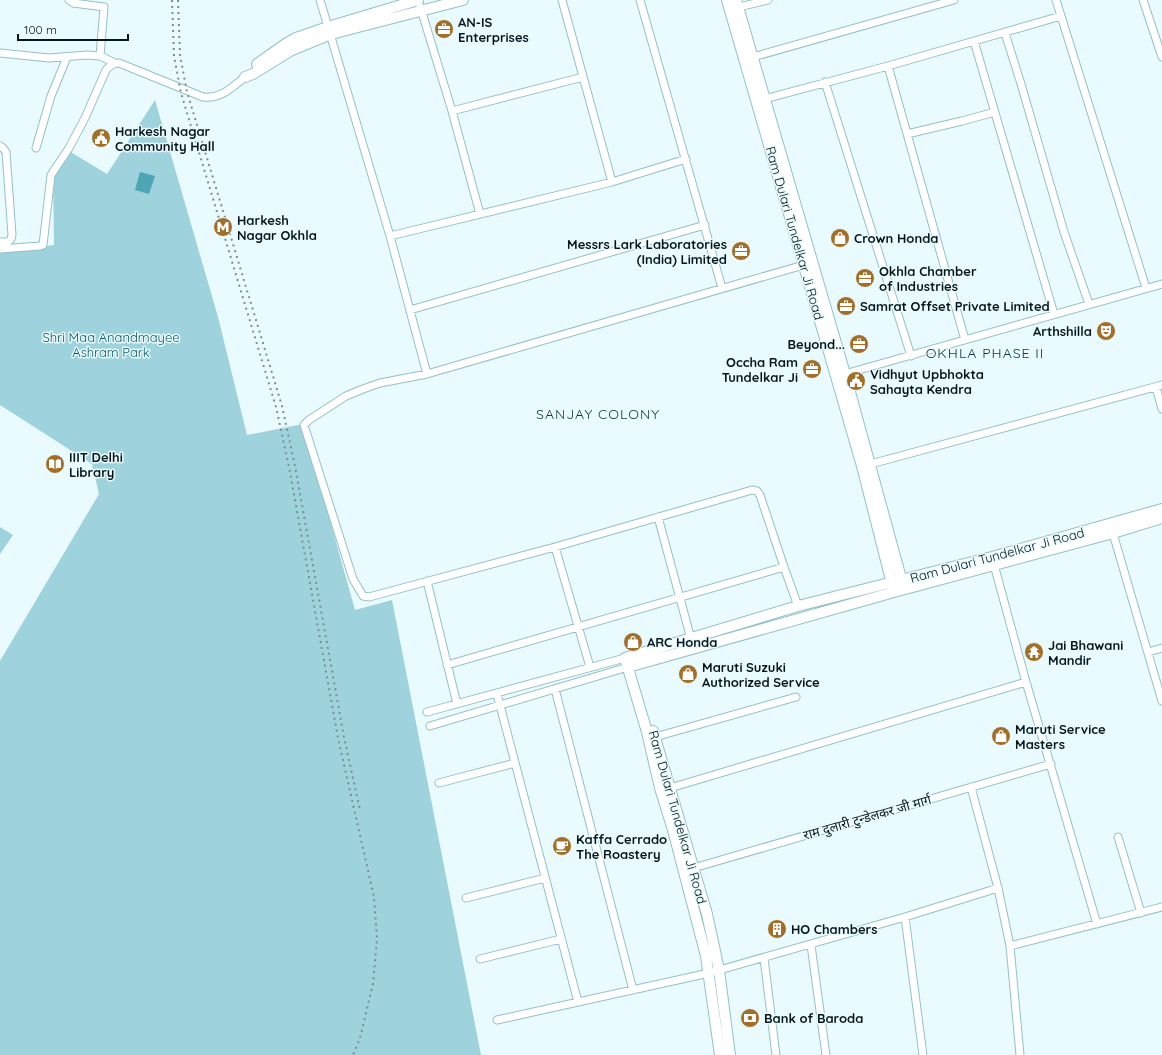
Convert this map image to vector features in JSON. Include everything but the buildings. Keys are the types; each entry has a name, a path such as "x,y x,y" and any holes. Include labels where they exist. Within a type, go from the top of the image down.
{"street":[{"path":"69,0 73,3 104,7 100,56"},
{"path":"320,0 390,236 427,374"},
{"path":"0,53 49,58 82,54 100,56 203,97 215,97 224,94 245,77 253,74 290,51 329,30 418,0 452,112 480,214"},
{"path":"329,30 422,11 463,0"},
{"path":"562,0 612,182"},
{"path":"640,0 722,288"},
{"path":"733,4 768,0"},
{"path":"753,57 954,0"},
{"path":"1056,0 1146,288"},
{"path":"1143,0 1162,57"},
{"name":"Ram Dulari Tundelkar Ji Road","path":"733,4 753,57 761,100"},
{"name":"Ram Dulari Tundelkar Ji Road","path":"733,4 841,375 898,586"},
{"path":"761,100 888,66 1061,16"},
{"path":"1005,33 1022,84 1064,232 1089,304"},
{"path":"974,41 1054,314"},
{"path":"36,148 51,96 67,57"},
{"path":"0,249 43,245 51,175 69,148 85,118 106,70 115,63"},
{"path":"888,66 965,340"},
{"path":"452,112 583,77"},
{"path":"825,82 911,356"},
{"path":"907,134 995,112"},
{"path":"0,146 6,152 12,235 8,242 0,242"},
{"path":"390,236 612,182 686,160"},
{"path":"410,310 705,225"},
{"path":"798,606 760,495 757,491 749,490 555,547 369,597 363,596 353,579 304,425 309,420 346,396 380,383 427,374 809,264"},
{"path":"841,375 1162,284"},
{"path":"866,465 1159,386 1162,409"},
{"name":"Ram Dulari Tundelkar Ji Road","path":"1112,528 1162,509"},
{"path":"658,517 692,639"},
{"name":"Ram Dulari Tundelkar Ji Road","path":"629,662 898,586 1112,528 1162,518"},
{"path":"1112,528 1162,701"},
{"path":"555,547 577,628 590,668"},
{"path":"993,561 1026,682 1097,924"},
{"path":"447,665 784,567"},
{"path":"427,581 457,704"},
{"name":"Ram Dulari Tundelkar Ji Road","path":"629,662 692,639 798,606 898,586"},
{"path":"1148,652 1162,648"},
{"path":"427,712 590,668 629,662"},
{"path":"430,726 555,689 629,662"},
{"name":"Ram Dulari Tundelkar Ji Road","path":"629,662 655,737 670,788 688,869"},
{"name":"Ram Dulari Tundelkar Ji Road","path":"629,662 647,732 688,869 707,914 714,971"},
{"path":"670,788 1026,682"},
{"path":"555,689 633,990"},
{"path":"496,694 578,1002"},
{"path":"655,737 796,697"},
{"path":"439,783 515,763"},
{"name":"राम दुलारी टुन्डेलकर जी मार्ग","path":"688,869 1050,764"},
{"path":"971,787 998,888 1010,946 1020,1055"},
{"path":"1118,837 1142,913"},
{"path":"466,898 545,878"},
{"path":"497,1020 633,990 764,958 998,888"},
{"path":"1010,946 1162,907"},
{"path":"904,917 923,1055"},
{"path":"480,959 561,939"},
{"path":"811,945 826,1055"},
{"path":"764,958 776,1055"},
{"path":"714,971 720,1055"},
{"path":"714,971 730,1055"}],"green space":[{"name":"Shri Maa Anandmayee Ashram Park","path":"155,100 218,317 247,435 303,424 355,610 392,600 481,1055 0,1055 0,661 99,494 92,464 0,405 0,253 54,245 53,177 69,151 107,174"},
{"path":"0,527 13,535 0,554"}],"shaded area":[{"path":"140,172 155,176 149,194 135,190"}],"railway":[{"path":"172,0 174,56 181,93 276,407 289,467 338,738 374,897 377,939 373,984 360,1038 353,1055"},
{"path":"178,0 180,55 187,92 282,406 295,466 344,737 360,810"}],"place":[{"name":"AN-IS Enterprises","path":"444,29"},
{"name":"Harkesh Nagar Community Hall","path":"101,138"},
{"name":"Harkesh Nagar Okhla","path":"223,227"},
{"name":"Crown Honda","path":"840,238"},
{"name":"Messrs Lark Laboratories (India) Limited","path":"741,251"},
{"name":"Okhla Chamber of Industries","path":"865,278"},
{"name":"Samrat Offset Private Limited","path":"846,306"},
{"name":"Arthshilla","path":"1106,331"},
{"name":"Beyond...","path":"859,344"},
{"name":"Occha Ram Tundelkar Ji","path":"812,369"},
{"name":"Vidhyut Upbhokta Sahayta Kendra","path":"856,381"},
{"name":"IIIT Delhi Library","path":"55,464"},
{"name":"ARC Honda","path":"633,642"},
{"name":"Jai Bhawani Mandir","path":"1034,652"},
{"name":"Maruti Suzuki Authorized Service","path":"688,674"},
{"name":"Maruti Service Masters","path":"1001,736"},
{"name":"Kaffa Cerrado The Roastery","path":"562,846"},
{"name":"HO Chambers","path":"777,929"},
{"name":"Bank of Baroda","path":"750,1018"}],"district":[{"name":"OKHLA PHASE II","path":"985,353"},
{"name":"SANJAY COLONY","path":"598,414"}]}
